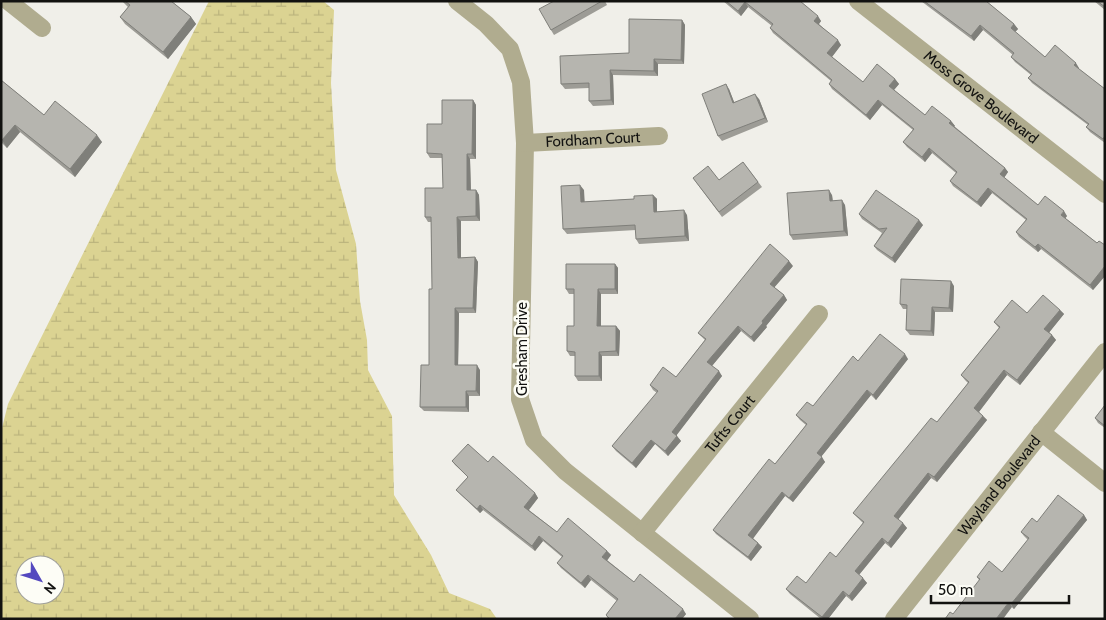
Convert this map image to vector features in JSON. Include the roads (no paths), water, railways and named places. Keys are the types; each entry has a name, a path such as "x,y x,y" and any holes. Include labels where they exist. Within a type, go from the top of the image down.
{"street":[{"path":"8,1 42,28"},
{"name":"Gresham Drive","path":"457,1 486,24 510,49 521,82 525,143 520,399 534,440 564,471 750,619"},
{"name":"Moss Grove Boulevard","path":"858,1 1105,194"},
{"name":"Fordham Court","path":"525,143 658,136"},
{"name":"Tufts Court","path":"642,533 819,314"},
{"name":"Wayland Boulevard","path":"894,619 1105,352"},
{"path":"1041,432 1105,483"}]}
